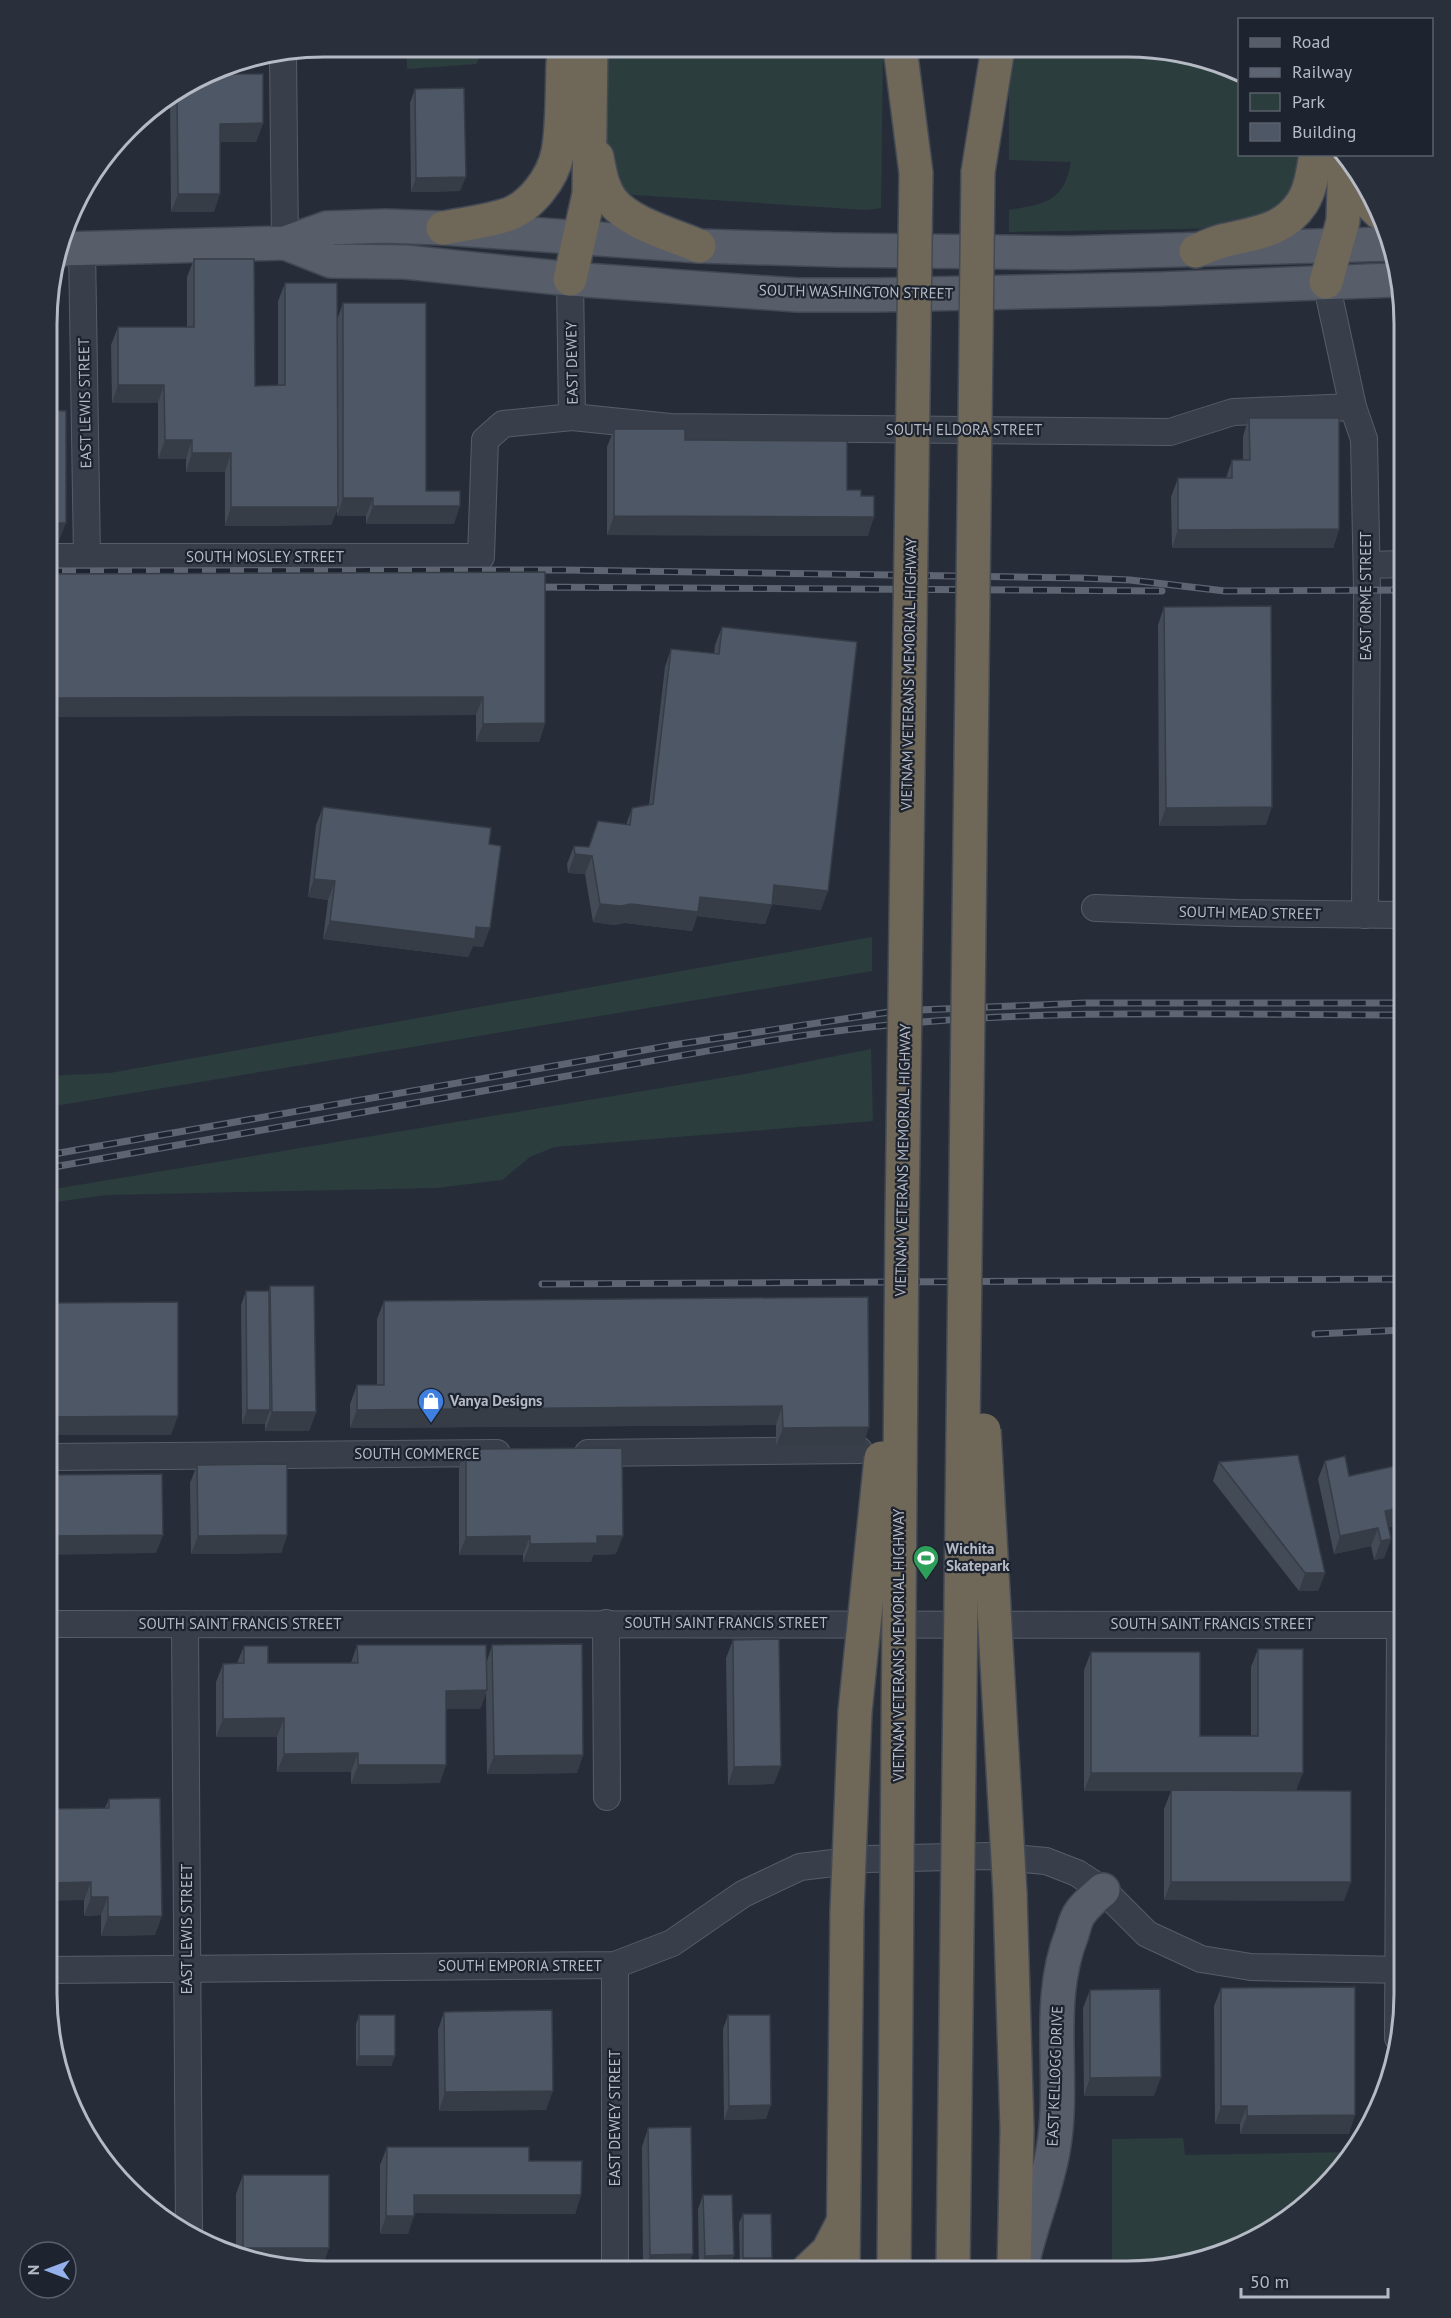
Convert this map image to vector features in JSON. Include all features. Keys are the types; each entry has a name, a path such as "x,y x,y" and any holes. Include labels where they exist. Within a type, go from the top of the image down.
{"highway":[{"path":"443,228 505,216 536,195 552,170 558,151 571,57"},
{"path":"570,279 574,238 572,57"},
{"path":"573,57 603,184 612,201 627,215 699,246"},
{"path":"901,57 916,173"},
{"name":"VIETNAM VETERANS MEMORIAL HIGHWAY","path":"894,2261 902,1221 918,57"},
{"path":"953,2261 978,57"},
{"path":"978,172 997,57"},
{"path":"574,238 589,194 590,128"},
{"path":"1316,156 1330,247 1326,282"},
{"path":"1196,251 1224,240 1269,231 1288,220 1302,203 1310,185 1316,156"},
{"path":"1330,247 1343,221 1345,171"},
{"path":"843,2261 846,1911 855,1712 876,1514 902,1221"},
{"path":"966,1228 984,1427 1010,1894 1017,2129 1014,2261"},
{"path":"818,2261 828,2251 843,2222"}],"main road":[{"name":"SOUTH WASHINGTON STREET","path":"71,249 285,243 327,228 443,228 699,246 837,250 1067,253 1382,244"},
{"name":"SOUTH WASHINGTON STREET","path":"285,243 331,261 405,262 570,279 797,295 1160,290 1390,280"},
{"name":"EAST KELLOGG DRIVE","path":"1022,2261 1053,2150 1057,2101 1056,2025 1066,1947 1080,1913 1102,1890"}],"street":[{"path":"283,60 285,243"},
{"name":"EAST LEWIS STREET","path":"71,249 87,557"},
{"name":"EAST DEWEY","path":"481,557 485,440 503,424 572,417 570,279"},
{"name":"EAST ORME STREET","path":"1326,282 1353,407 1364,439 1367,565 1365,915"},
{"name":"SOUTH ELDORA STREET","path":"572,417 670,427 1170,432 1233,412 1353,407"},
{"name":"SOUTH MOSLEY STREET","path":"57,557 481,557"},
{"path":"1367,565 1394,564"},
{"name":"SOUTH MEAD STREET","path":"1095,908 1394,915"},
{"path":"559,1453 859,1450"},
{"name":"SOUTH COMMERCE","path":"57,1457 523,1453"},
{"path":"606,1623 608,1797"},
{"name":"SOUTH SAINT FRANCIS STREET","path":"57,1624 1394,1624"},
{"name":"EAST LEWIS STREET","path":"185,1624 189,2224"},
{"name":"SOUTH EMPORIA STREET","path":"57,1970 615,1965 672,1943 743,1894 800,1867 867,1859 990,1856 1046,1861 1077,1872 1102,1890 1147,1934 1201,1959 1251,1967 1394,1970"},
{"name":"EAST DEWEY STREET","path":"615,1965 615,2261"}],"green space":[{"path":"407,57 480,57 476,64 407,69"},
{"path":"602,57 883,57 881,208 867,210 619,194 602,162"},
{"path":"1009,57 1162,59 1213,71 1238,82 1238,156 1303,156 1289,203 1232,228 1009,232 1009,210 1033,206 1051,199 1063,186 1071,162 1009,160"},
{"path":"872,937 872,971 57,1106 57,1076 110,1073"},
{"path":"871,1049 873,1121 554,1147 530,1157 502,1180 436,1188 106,1195 57,1202 57,1189 745,1074"},
{"path":"1183,2138 1185,2155 1342,2152 1303,2195 1275,2216 1229,2241 1196,2252 1162,2259 1112,2261 1112,2139"}],"building":[{"path":"230,74 263,74 263,123 220,124 220,194 178,194 177,101"},
{"path":"464,88 466,177 416,178 415,89"},
{"path":"194,259 254,259 255,386 285,385 285,283 337,283 338,507 231,507 231,453 192,453 192,440 165,440 164,385 118,385 118,327 194,327"},
{"path":"343,303 426,303 426,491 460,491 460,506 373,506 373,498 343,498"},
{"path":"57,410 66,411 66,523 57,523"},
{"path":"1249,418 1339,418 1339,529 1178,530 1178,478 1232,478 1232,460 1250,460"},
{"path":"614,429 685,429 685,440 847,441 847,490 861,490 861,496 874,496 874,517 614,516"},
{"path":"545,572 545,723 483,724 483,697 57,698 57,574"},
{"path":"1271,606 1272,807 1166,808 1164,607"},
{"path":"722,627 857,642 828,891 774,885 772,905 700,897 698,912 631,904 621,906 600,904 592,856 575,854 574,846 589,847 598,821 630,825 632,808 653,804 671,649 719,654"},
{"path":"323,807 491,828 489,844 501,846 490,928 476,927 475,939 330,921 335,881 314,879"},
{"path":"270,1286 314,1286 316,1412 272,1412"},
{"path":"246,1291 269,1291 270,1410 247,1410"},
{"path":"868,1297 869,1427 783,1428 782,1406 357,1410 357,1385 384,1385 384,1301"},
{"path":"178,1302 178,1416 57,1417 57,1303"},
{"path":"622,1448 623,1536 597,1536 597,1543 530,1544 530,1536 466,1537 466,1449"},
{"path":"1298,1455 1325,1573 1305,1573 1219,1462"},
{"path":"1345,1456 1349,1476 1394,1466 1394,1509 1385,1511 1391,1539 1381,1541 1378,1528 1340,1536 1325,1461"},
{"path":"287,1464 287,1535 198,1536 197,1465"},
{"path":"162,1474 163,1535 57,1536 57,1475"},
{"path":"779,1639 781,1766 734,1767 733,1640"},
{"path":"582,1644 583,1755 494,1756 492,1645"},
{"path":"357,1645 486,1645 487,1690 446,1691 446,1765 358,1765 358,1753 284,1754 284,1718 223,1719 223,1664 244,1663 244,1646 268,1646 268,1663 358,1663"},
{"path":"1258,1649 1303,1649 1303,1773 1091,1773 1091,1652 1200,1652 1200,1736 1258,1736"},
{"path":"1171,1790 1351,1791 1351,1882 1171,1882"},
{"path":"160,1798 162,1916 108,1917 108,1897 91,1897 91,1882 57,1883 57,1809 109,1808 109,1799"},
{"path":"1355,1987 1355,2115 1247,2116 1247,2106 1221,2106 1221,1988"},
{"path":"1160,1989 1161,2077 1090,2078 1090,1990"},
{"path":"552,2010 553,2091 445,2092 444,2012"},
{"path":"359,2015 395,2015 395,2056 359,2056"},
{"path":"728,2015 770,2015 771,2105 729,2106"},
{"path":"691,2127 693,2254 650,2255 648,2128"},
{"path":"387,2147 529,2147 529,2161 582,2161 581,2195 414,2195 414,2216 386,2216"},
{"path":"243,2175 329,2175 329,2248 243,2248"},
{"path":"703,2195 732,2195 734,2255 705,2256"},
{"path":"743,2214 771,2214 772,2258 743,2258"}],"railway":[{"path":"57,571 563,570 1080,578 1130,580 1225,591 1394,590"},
{"path":"529,587 1162,591"},
{"path":"57,1153 673,1045 896,1011 1084,1003 1394,1003"},
{"path":"57,1166 722,1048 889,1025 1082,1014 1394,1015"},
{"path":"542,1284 1394,1279"},
{"path":"1315,1334 1394,1330"}],"place":[{"name":"Vanya Designs","path":"431,1424"},
{"name":"Wichita Skatepark","path":"926,1581"}]}
